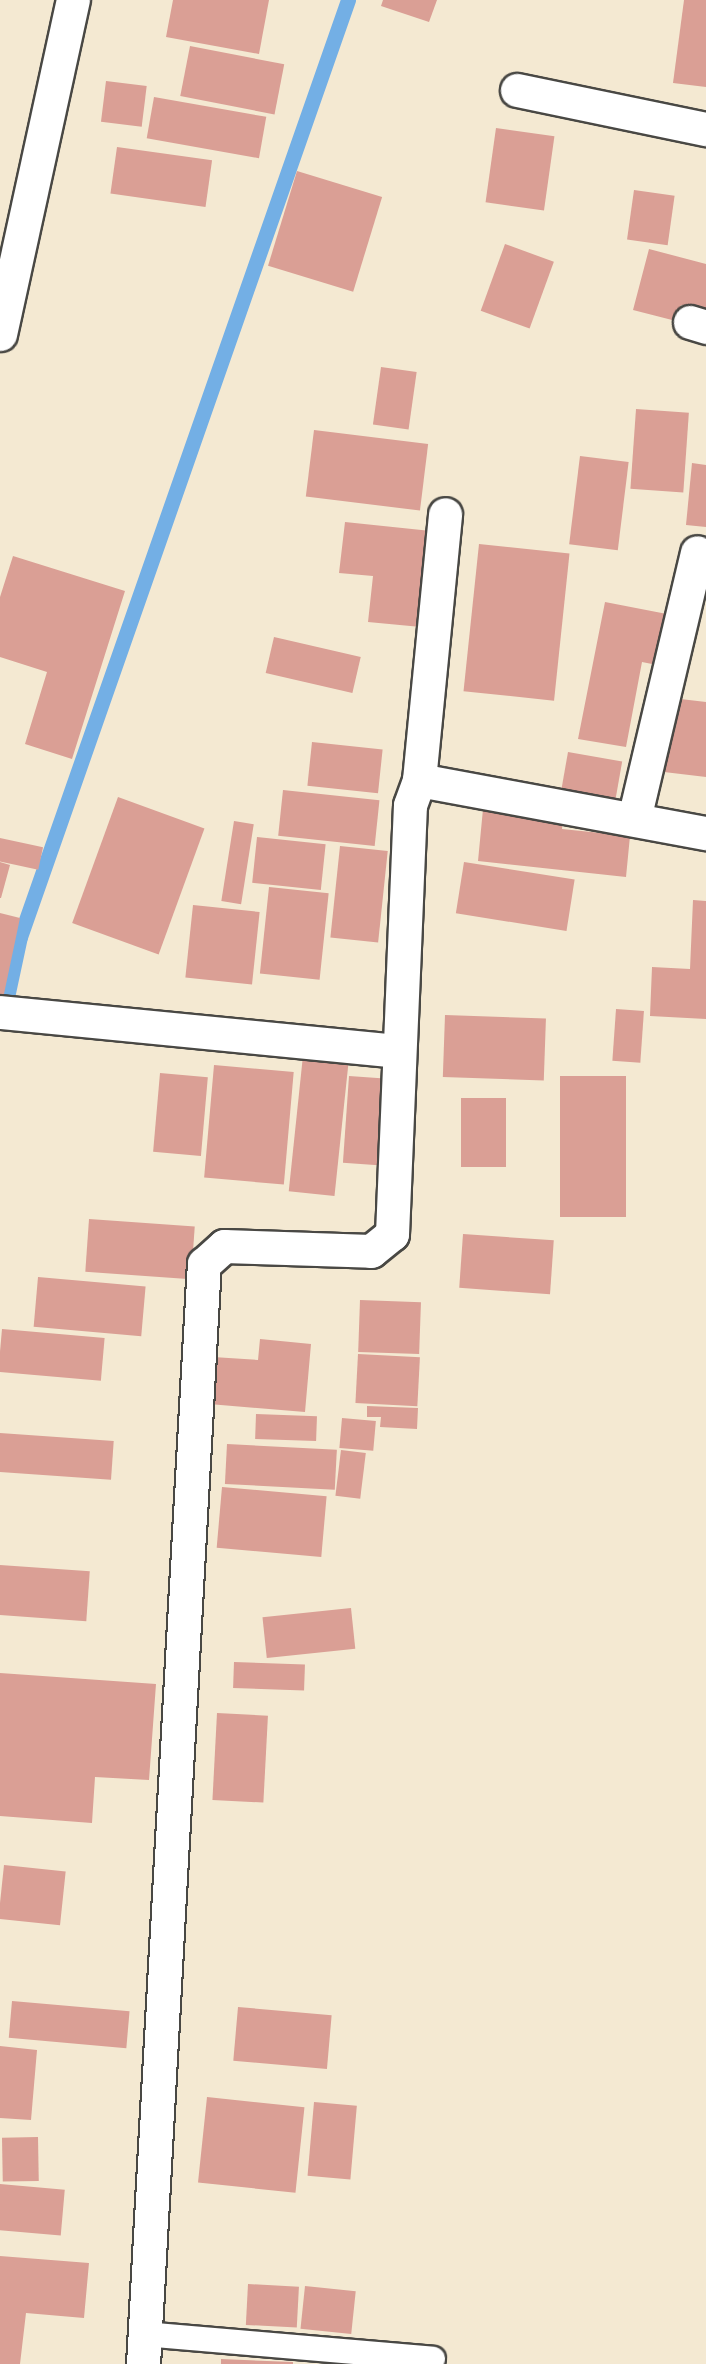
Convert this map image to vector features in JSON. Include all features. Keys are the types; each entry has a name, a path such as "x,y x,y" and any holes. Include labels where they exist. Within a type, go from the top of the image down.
{"street":[{"path":"0,334 73,0"},
{"path":"518,90 706,129"},
{"path":"143,2349 204,1264 224,1246 371,1251 392,1234 410,806 419,780 445,514"},
{"path":"634,819 697,552"},
{"path":"419,780 706,833"},
{"path":"0,1012 398,1051"}],"lane":[{"path":"143,2349 434,2359"}],"building":[{"path":"173,0 269,0 259,54 166,37"},
{"path":"383,0 437,0 429,22 381,6"},
{"path":"684,0 706,0 706,87 673,83"},
{"path":"190,46 284,64 275,114 180,96"},
{"path":"106,81 147,86 142,127 101,122"},
{"path":"154,97 266,117 259,158 147,138"},
{"path":"496,128 554,136 544,210 486,202"},
{"path":"117,147 212,160 206,207 110,194"},
{"path":"297,171 382,197 353,292 268,266"},
{"path":"634,190 675,196 668,245 627,240"},
{"path":"505,244 554,262 530,329 481,311"},
{"path":"649,249 706,264 706,312 681,305 676,321 633,310"},
{"path":"381,367 417,372 409,429 373,424"},
{"path":"636,409 689,413 683,493 630,489"},
{"path":"314,430 428,444 420,511 306,497"},
{"path":"580,456 629,462 618,550 569,544"},
{"path":"692,463 706,465 706,527 686,525"},
{"path":"345,522 431,531 421,627 368,622 373,576 339,573"},
{"path":"479,544 570,554 554,701 464,691"},
{"path":"13,556 125,591 72,759 25,744 47,672 0,657 0,597"},
{"path":"605,602 672,615 662,666 642,662 626,747 578,739"},
{"path":"274,637 361,657 352,693 266,673"},
{"path":"672,698 706,702 706,777 664,772"},
{"path":"312,742 383,749 378,793 307,786"},
{"path":"568,752 622,762 616,799 561,789"},
{"path":"283,790 379,800 375,846 278,836"},
{"path":"118,797 204,828 159,954 72,923"},
{"path":"483,809 563,818 562,829 630,836 626,877 478,861"},
{"path":"234,821 254,824 241,904 221,901"},
{"path":"257,837 326,844 321,890 252,883"},
{"path":"0,838 43,847 38,870 0,862"},
{"path":"340,846 388,851 378,943 330,937"},
{"path":"0,862 10,865 1,898 0,898"},
{"path":"464,862 575,880 566,931 456,913"},
{"path":"269,887 329,893 320,980 260,974"},
{"path":"693,900 706,901 706,1019 650,1016 652,967 690,969"},
{"path":"193,905 260,912 252,985 185,978"},
{"path":"0,913 20,918 1,1008 0,1008"},
{"path":"616,1009 644,1011 640,1063 612,1061"},
{"path":"445,1015 546,1019 544,1080 443,1077"},
{"path":"304,1046 350,1051 334,1196 289,1191"},
{"path":"214,1065 294,1072 284,1185 204,1178"},
{"path":"160,1073 208,1077 201,1156 153,1152"},
{"path":"349,1076 388,1079 382,1166 343,1163"},
{"path":"560,1076 626,1076 626,1217 560,1217"},
{"path":"461,1098 506,1098 506,1167 461,1167"},
{"path":"89,1219 195,1226 191,1279 85,1272"},
{"path":"463,1234 554,1240 550,1294 459,1288"},
{"path":"38,1277 146,1286 141,1336 34,1327"},
{"path":"360,1300 421,1302 419,1354 358,1352"},
{"path":"2,1329 105,1338 101,1381 0,1372"},
{"path":"260,1339 311,1344 305,1412 209,1404 213,1357 258,1360"},
{"path":"358,1354 420,1357 417,1406 355,1403"},
{"path":"367,1406 418,1408 417,1429 380,1427 381,1417 367,1417"},
{"path":"256,1414 317,1416 316,1441 255,1439"},
{"path":"342,1418 376,1421 373,1451 339,1448"},
{"path":"0,1433 114,1441 111,1480 0,1472"},
{"path":"227,1444 337,1450 335,1490 225,1484"},
{"path":"341,1450 366,1453 360,1499 335,1496"},
{"path":"222,1487 327,1496 321,1557 217,1548"},
{"path":"0,1565 90,1571 86,1621 0,1615"},
{"path":"351,1608 355,1649 267,1658 262,1617"},
{"path":"234,1662 305,1664 304,1690 233,1688"},
{"path":"0,1673 156,1684 149,1780 95,1777 92,1823 0,1816"},
{"path":"217,1713 268,1716 263,1803 212,1800"},
{"path":"4,1865 66,1871 60,1925 0,1919"},
{"path":"12,2001 130,2011 126,2048 9,2038"},
{"path":"238,2007 332,2015 327,2069 233,2061"},
{"path":"0,2046 37,2050 31,2120 0,2118"},
{"path":"207,2097 304,2107 295,2193 198,2183"},
{"path":"314,2102 357,2106 350,2179 308,2176"},
{"path":"38,2137 39,2181 3,2182 2,2138"},
{"path":"0,2184 65,2190 61,2235 0,2230"},
{"path":"0,2256 89,2263 84,2318 26,2313 20,2364 0,2364"},
{"path":"248,2284 299,2287 297,2328 246,2325"},
{"path":"305,2286 356,2291 351,2334 301,2329"},
{"path":"221,2359 293,2362 293,2364 221,2364"}],"waterway":[{"path":"3,1016 20,937 348,0"}]}
